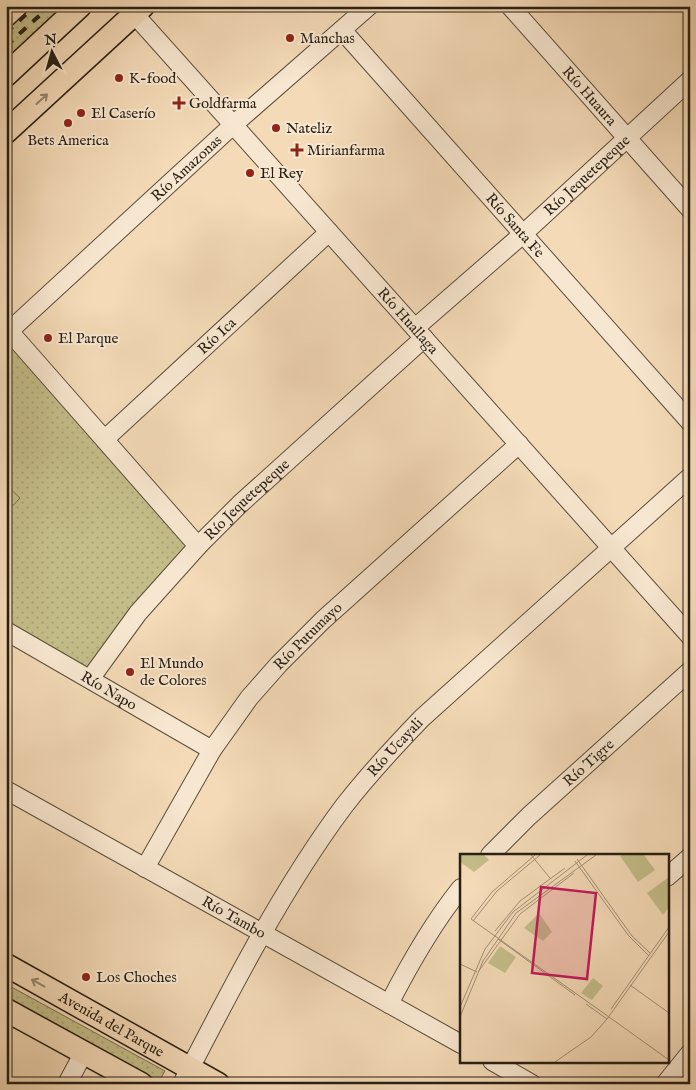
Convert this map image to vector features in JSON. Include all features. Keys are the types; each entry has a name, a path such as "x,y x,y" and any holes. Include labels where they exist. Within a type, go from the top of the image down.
{"main road":[{"path":"6,15 16,6"},
{"path":"6,75 80,6"},
{"path":"6,132 135,9"},
{"name":"Avenida del Parque","path":"6,965 186,1076 218,1084"},
{"path":"6,1010 141,1084"}],"street":[{"name":"Río Amazonas","path":"8,332 233,125 369,6"},
{"name":"Río Huaura","path":"510,6 690,209"},
{"name":"Río Huallaga","path":"135,9 233,125 690,636"},
{"name":"Río Santa Fe","path":"342,30 690,422"},
{"name":"Río Jequetepeque","path":"90,680 138,613 198,546 240,504 523,234 690,80"},
{"name":"Río Ica","path":"105,439 329,232"},
{"path":"8,332 198,546"},
{"name":"Río Putumayo","path":"145,868 212,750 249,698 323,620 519,444"},
{"name":"Río Ucayali","path":"186,1076 263,934 313,851 345,806 382,760 422,718 690,477"},
{"name":"Río Napo","path":"6,631 212,750"},
{"name":"Río Tigre","path":"491,854 529,816 690,671"},
{"name":"Río Tambo","path":"6,790 460,1043"},
{"path":"668,876 690,857"},
{"path":"389,1004 420,944 460,889"},
{"path":"67,1084 84,1052"},
{"path":"665,1084 690,1053"},
{"path":"496,1062 512,1066 532,1084"}],"shaded area":[{"path":"30,6 59,6 65,12 6,67 6,28"},
{"path":"6,334 198,546 90,679 6,631"},
{"path":"6,485 20,498 6,513"},
{"path":"6,984 165,1071 159,1081 6,996"}],"railway":[{"path":"6,33 35,6"},
{"path":"6,46 50,6"}],"place":[{"name":"Manchas","path":"290,38"},
{"name":"K-food","path":"119,78"},
{"name":"Goldfarma","path":"179,103"},
{"name":"El Caserío","path":"81,113"},
{"name":"Bets America","path":"68,123"},
{"name":"Nateliz","path":"276,128"},
{"name":"Mirianfarma","path":"297,150"},
{"name":"El Rey","path":"250,173"},
{"name":"El Parque","path":"48,338"},
{"name":"El Mundo de Colores","path":"130,672"},
{"name":"Los Choches","path":"86,977"}]}
